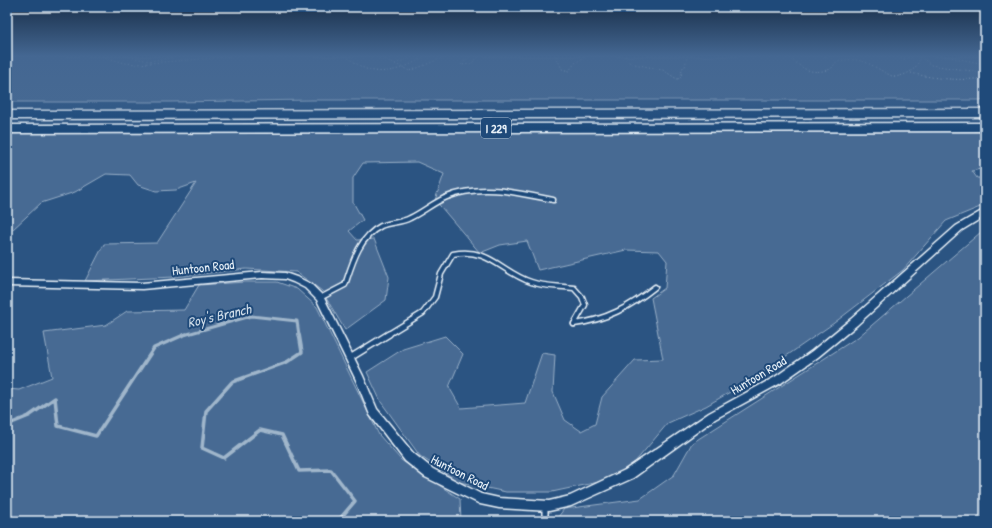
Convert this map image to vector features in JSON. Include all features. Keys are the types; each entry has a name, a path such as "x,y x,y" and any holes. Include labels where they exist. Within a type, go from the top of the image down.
{"highway":[{"name":"I 229","path":"7,115 985,113"},
{"name":"I 229","path":"7,129 985,127"}],"street":[{"name":"Huntoon Road","path":"7,283 142,286 262,275 285,276 296,280 308,286 320,298 350,358 372,412 409,457 428,473 480,499 499,503 545,506 570,501 629,474 712,416 778,380 815,354 854,322 959,228 985,212"}],"lane":[{"path":"320,298 345,285 358,252 371,233 391,223 403,222 453,195 479,190 498,190 553,200"},
{"path":"350,358 424,313 435,297 441,274 453,254 462,251 479,253 490,257 531,282 574,288 582,297 585,305 574,324 596,321 603,318 645,296 655,286"},
{"path":"545,506 545,521"}],"shaded area":[{"path":"7,81 985,81 985,100 313,100 7,102"},
{"path":"137,132 985,132 985,168 972,171 977,178 985,178 985,205 946,221 903,270 834,323 756,377 706,406 668,423 635,462 608,480 552,492 506,492 459,482 420,456 381,402 367,372 403,349 445,336 463,354 449,387 461,408 525,403 542,353 555,355 553,392 565,420 581,431 595,424 602,397 635,360 663,359 651,298 665,288 667,261 659,251 626,250 538,270 527,241 500,245 480,253 435,200 444,174 417,162 363,163 353,178 353,202 363,220 349,231 357,240 374,239 389,277 386,300 345,330 322,291 296,272 246,269 175,277 85,281 104,244 157,243 196,183 176,190 156,191 138,185 130,175 106,174 75,192 41,203 12,230 7,229 7,134"},
{"path":"985,230 985,521 555,521 564,509 640,499 674,475 692,443 858,337"},
{"path":"277,282 297,289 317,307 379,435 401,460 460,499 461,521 7,521 7,389 19,390 52,377 44,333 106,325 127,311 184,310 199,285"}],"waterway":[{"name":"Roy's Branch","path":"184,335 251,316 297,321 299,335"},
{"name":"Roy's Branch","path":"7,425 29,416 55,398 58,426 96,436 154,348 186,334"},
{"name":"Roy's Branch","path":"299,334 302,352 287,362 232,382 206,411 202,448 224,458 260,430 282,435 299,471 331,470 355,501 338,521"}]}
